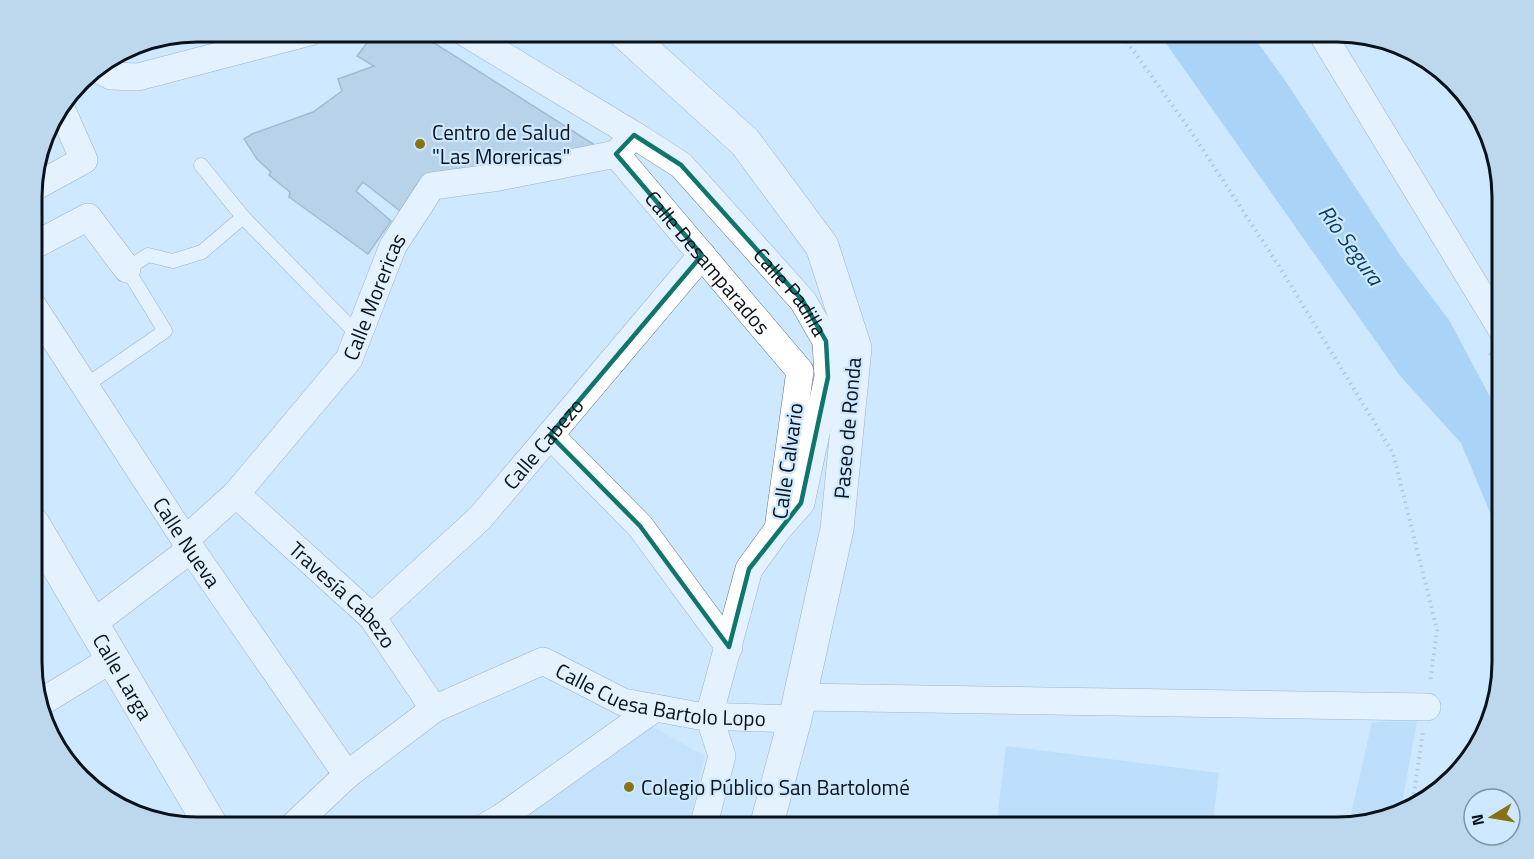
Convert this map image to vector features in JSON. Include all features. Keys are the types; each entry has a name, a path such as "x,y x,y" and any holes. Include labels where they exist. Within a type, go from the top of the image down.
{"main road":[{"name":"Paseo de Ronda","path":"635,42 745,142 822,246 855,348 837,529 797,708 769,817"},
{"name":"Calle Larga","path":"42,539 205,817"}],"street":[{"path":"105,73 111,76 138,77 272,42"},
{"name":"Calle Padilla","path":"481,42 681,165 803,301 826,341 828,377 801,503 778,529"},
{"path":"1327,42 1492,314"},
{"path":"43,183 84,160 65,116"},
{"path":"615,154 634,135"},
{"name":"Calle Desamparados","path":"615,154 800,371"},
{"name":"Calle Morericas","path":"92,624 188,545 236,494 349,359 393,246 432,186 499,177 615,154"},
{"path":"42,241 88,217 127,268"},
{"name":"Calle Cabezo","path":"372,618 480,518 702,255"},
{"name":"Calle Nueva","path":"42,320 188,545 347,775"},
{"name":"Calle Calvario","path":"709,717 749,569 778,529 800,371"},
{"path":"549,435 640,526 729,647"},
{"name":"Travesía Cabezo","path":"236,494 372,618 434,709"},
{"path":"46,699 112,659"},
{"name":"Calle Cuesa Bartolo Lopo","path":"434,709 543,661 623,702 709,717 797,708 1427,707"},
{"path":"508,817 655,708"},
{"path":"303,817 347,775 434,709"},
{"path":"706,817 722,756 709,717"}],"lane":[{"path":"201,165 243,217 358,335"},
{"path":"85,386 165,331 127,268 148,255 172,261 202,252 243,217"}],"path":[{"path":"1127,42 1190,130 1277,263 1393,453 1437,630 1413,797"}],"highlighted area":[{"path":"634,135 681,165 803,301 826,341 828,377 801,503 749,569 729,647 640,526 550,435 702,255 616,154"}],"shaded area":[{"path":"1417,721 1402,803 1387,809 1350,816 1372,722"},
{"name":"Colegio Público San Bartolomé","path":"651,726 705,756 690,817 517,817"},
{"path":"1006,746 1219,773 1213,817 997,817"}],"water":[{"name":"Río Segura","path":"1165,42 1257,42 1284,79 1400,255 1449,320 1492,400 1492,517 1461,443 1401,377"}],"building":[{"name":"Centro de Salud \"Las Morericas\"","path":"368,42 433,42 601,149 490,178 419,181 400,211 363,182 356,191 391,221 368,254 289,197 290,192 269,175 271,172 257,159 244,139 313,112 342,91 338,79 374,66 357,56"}],"place":[{"name":"Centro de Salud \"Las Morericas\"","path":"420,144"},
{"name":"Colegio Público San Bartolomé","path":"629,787"}]}
